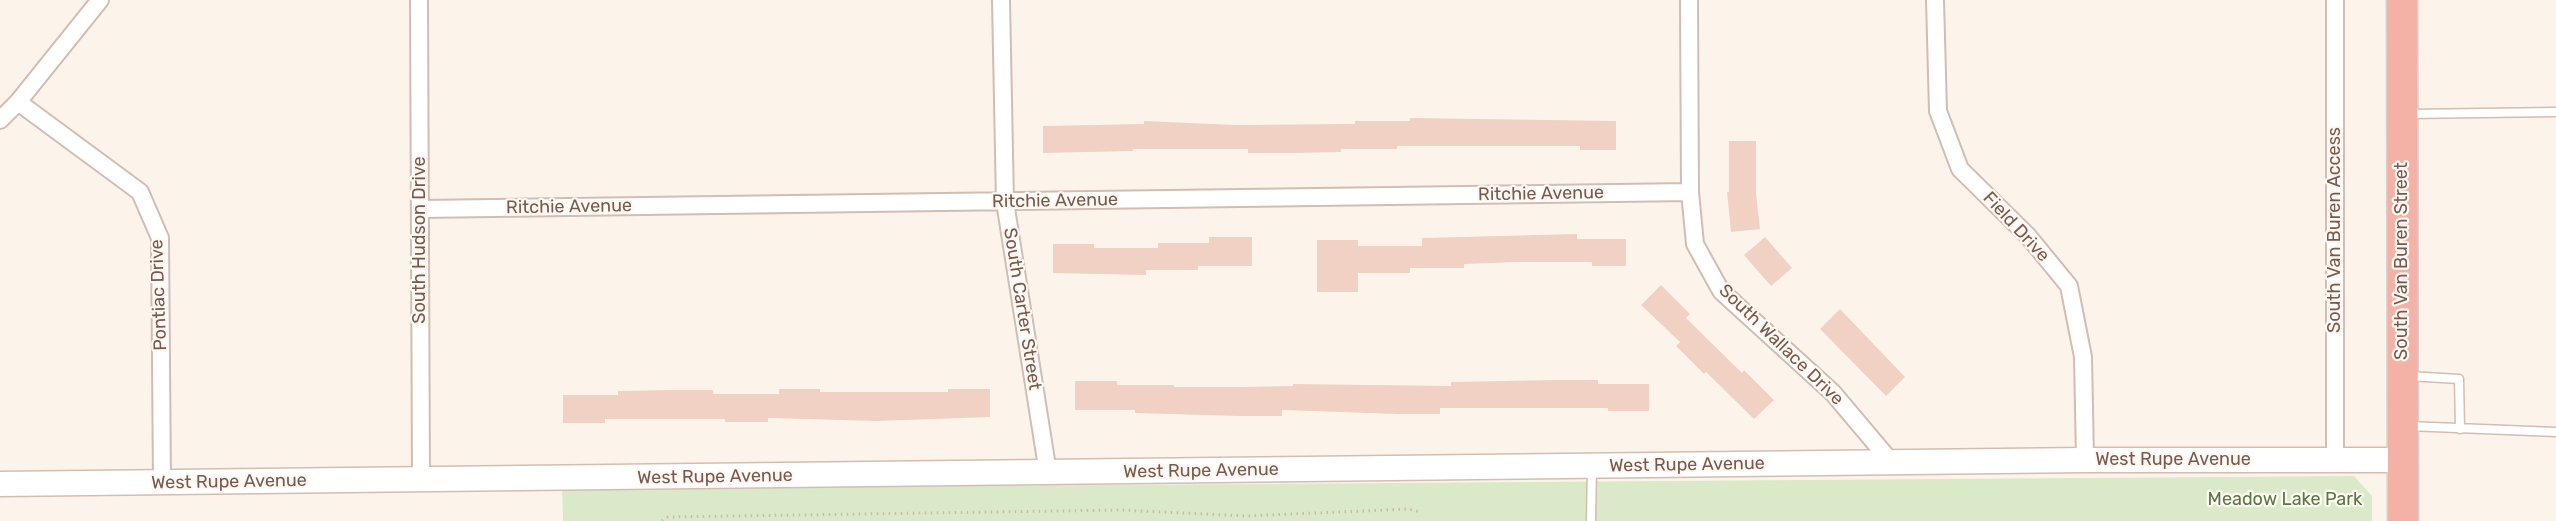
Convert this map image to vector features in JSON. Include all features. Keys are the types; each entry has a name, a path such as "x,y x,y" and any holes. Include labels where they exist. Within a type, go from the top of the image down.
{"highway":[{"name":"South Van Buren Street","path":"2402,0 2403,521"}],"street":[{"path":"0,120 18,102 100,0"},
{"name":"South Hudson Drive","path":"419,0 421,480"},
{"name":"South Carter Street","path":"1001,0 1005,202 1048,473"},
{"name":"South Wallace Drive","path":"1689,0 1690,192 1695,244 1721,291 1833,393 1892,463"},
{"name":"Field Drive","path":"1935,0 1938,111 1960,169 2028,236 2068,286 2083,357 2085,460"},
{"name":"South Van Buren Access","path":"2335,0 2335,460"},
{"name":"Pontiac Drive","path":"18,102 140,192 160,238 162,482"},
{"name":"Ritchie Avenue","path":"420,208 1690,192"},
{"name":"West Rupe Avenue","path":"0,484 2085,460 2402,460"}],"lane":[{"path":"2402,115 2556,112"},
{"path":"2402,376 2459,379 2460,429"},
{"path":"2402,426 2556,432"},
{"path":"1591,521 1592,466"}],"path":[{"path":"662,521 668,517 734,515 1122,510 1246,516 1408,509 1422,512"}],"green space":[{"name":"Meadow Lake Park","path":"2354,476 2372,496 2372,521 563,521 562,489"}],"building":[{"path":"1410,118 1616,121 1616,150 1580,150 1580,146 1397,146 1397,149 1341,149 1341,152 1292,153 1248,153 1248,149 1133,149 1133,151 1043,153 1043,126 1144,124 1144,121 1236,125 1355,124 1355,121 1410,121"},
{"path":"1729,141 1756,141 1756,193 1760,229 1731,232 1727,192 1729,192"},
{"path":"1577,234 1577,239 1626,239 1626,266 1592,266 1592,262 1517,262 1464,264 1464,268 1410,268 1410,273 1358,273 1358,292 1317,292 1317,240 1358,240 1358,246 1422,246 1422,238"},
{"path":"1209,237 1252,237 1252,266 1198,266 1198,270 1146,270 1146,275 1053,273 1053,244 1094,244 1094,248 1158,248 1158,243 1209,243"},
{"path":"1765,237 1792,268 1771,286 1744,255"},
{"path":"1661,285 1690,314 1686,318 1742,373 1744,370 1774,400 1754,419 1676,346 1680,342 1641,305"},
{"path":"1840,309 1905,377 1886,396 1820,329"},
{"path":"1598,380 1598,384 1649,384 1649,411 1608,411 1608,408 1440,408 1440,414 1282,410 1282,416 1239,416 1135,413 1135,410 1075,410 1075,381 1117,381 1117,385 1239,387 1293,386 1293,384 1451,386 1451,382"},
{"path":"779,389 820,389 820,392 948,392 948,389 990,389 990,417 877,421 768,418 768,422 725,422 725,419 605,419 605,423 563,423 563,395 618,395 618,391 673,390 713,390 713,394 779,394"}]}
